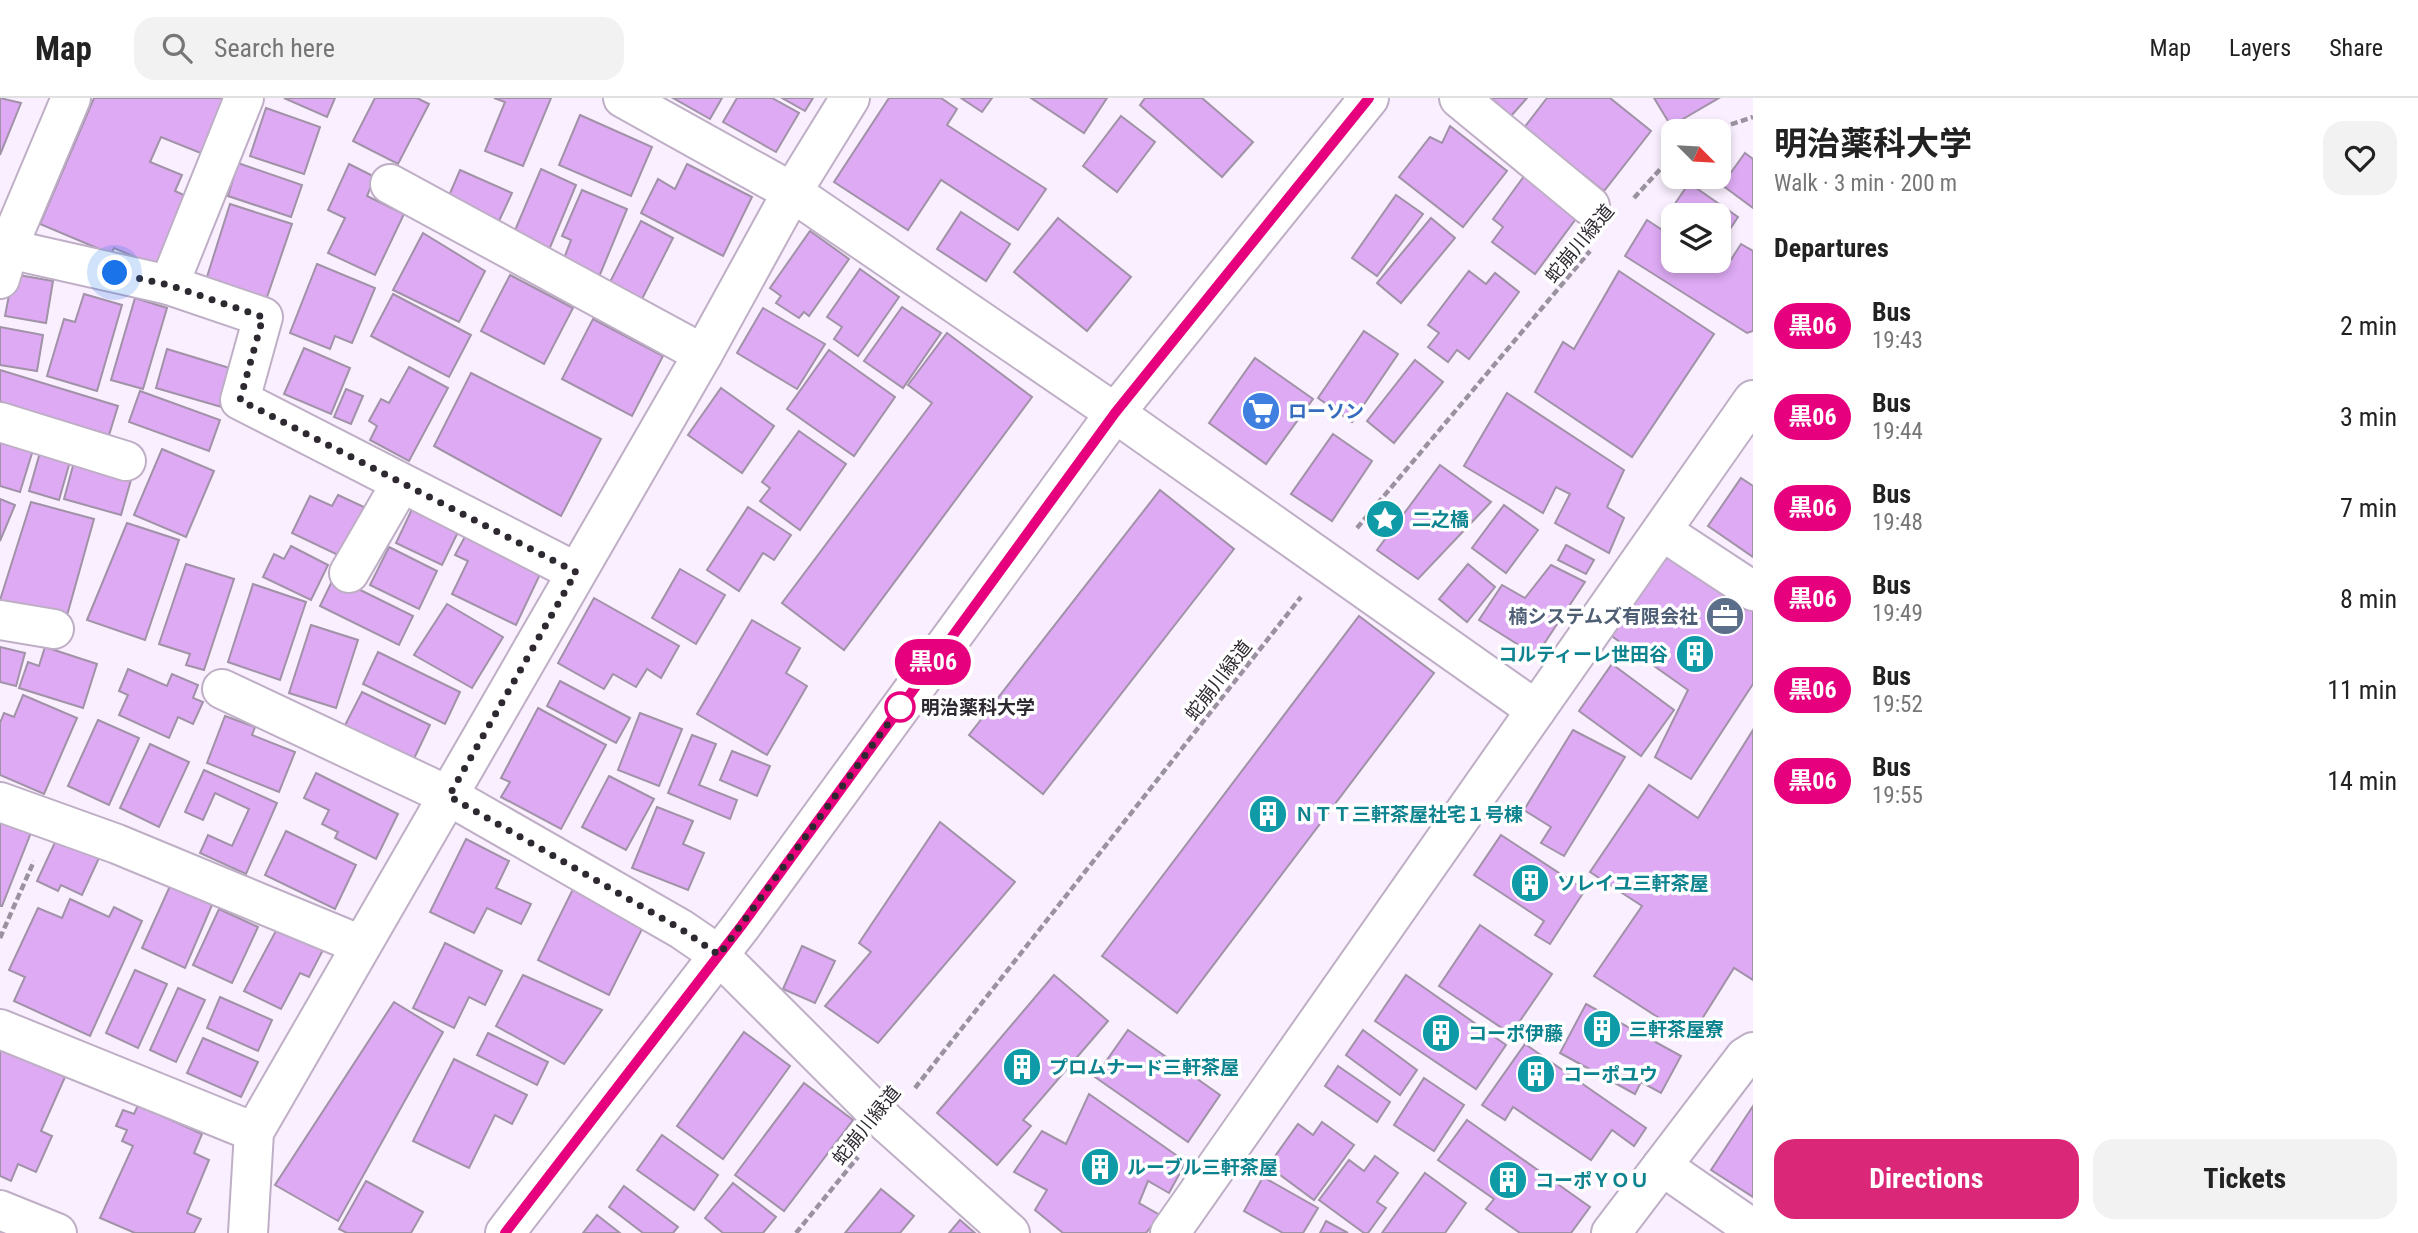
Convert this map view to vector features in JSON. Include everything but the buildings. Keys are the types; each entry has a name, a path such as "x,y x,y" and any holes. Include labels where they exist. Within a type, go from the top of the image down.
{"street":[{"path":"71,98 2,258 169,285 263,317 240,400 400,485 576,572"},
{"path":"169,285 244,98"},
{"path":"623,98 792,192 1115,413 1536,710"},
{"path":"248,1233 254,1132 703,354 792,192 850,98"},
{"path":"505,1233 719,955 1115,413 1369,98"},
{"path":"1459,98 1590,205"},
{"path":"390,184 703,354"},
{"path":"1170,1233 1753,400"},
{"path":"0,422 125,461"},
{"path":"349,573 400,485"},
{"path":"1662,531 1753,591"},
{"path":"0,620 54,629"},
{"path":"222,690 449,796 681,929 719,955 887,1123 1010,1233"},
{"path":"0,802 52,819 360,945"},
{"path":"0,1028 254,1132"},
{"path":"1611,1233 1745,1057 1753,1052"},
{"path":"1662,1166 1753,1229"},
{"path":"0,1210 57,1233"}],"path":[{"path":"1731,124 1753,117"},
{"name":"蛇崩川緑道","path":"1629,205 1661,169"},
{"name":"蛇崩川緑道","path":"796,1233 887,1123 1328,563 1594,247"},
{"path":"0,938 52,819"}],"bus line":[{"name":"黒06","path":"505,1233 742,925 1115,413 1369,98"}],"place":[{"name":"ローソン","path":"1261,411"},
{"name":"二之橋","path":"1385,519"},
{"name":"楠システムズ有限会社","path":"1725,616"},
{"name":"コルティーレ世田谷","path":"1695,654"},
{"name":"明治薬科大学","path":"900,707"},
{"name":"ＮＴＴ三軒茶屋社宅１号棟","path":"1268,814"},
{"name":"ソレイユ三軒茶屋","path":"1530,883"},
{"name":"三軒茶屋寮","path":"1602,1029"},
{"name":"コーポ伊藤","path":"1441,1033"},
{"name":"プロムナード三軒茶屋","path":"1022,1067"},
{"name":"コーポユウ","path":"1536,1074"},
{"name":"ルーブル三軒茶屋","path":"1100,1167"},
{"name":"コーポＹＯＵ","path":"1508,1180"}],"route":[{"path":"115,273 169,285 263,317 240,400 400,485 576,572 449,796 681,929 719,955 904,702 900,707"}]}
